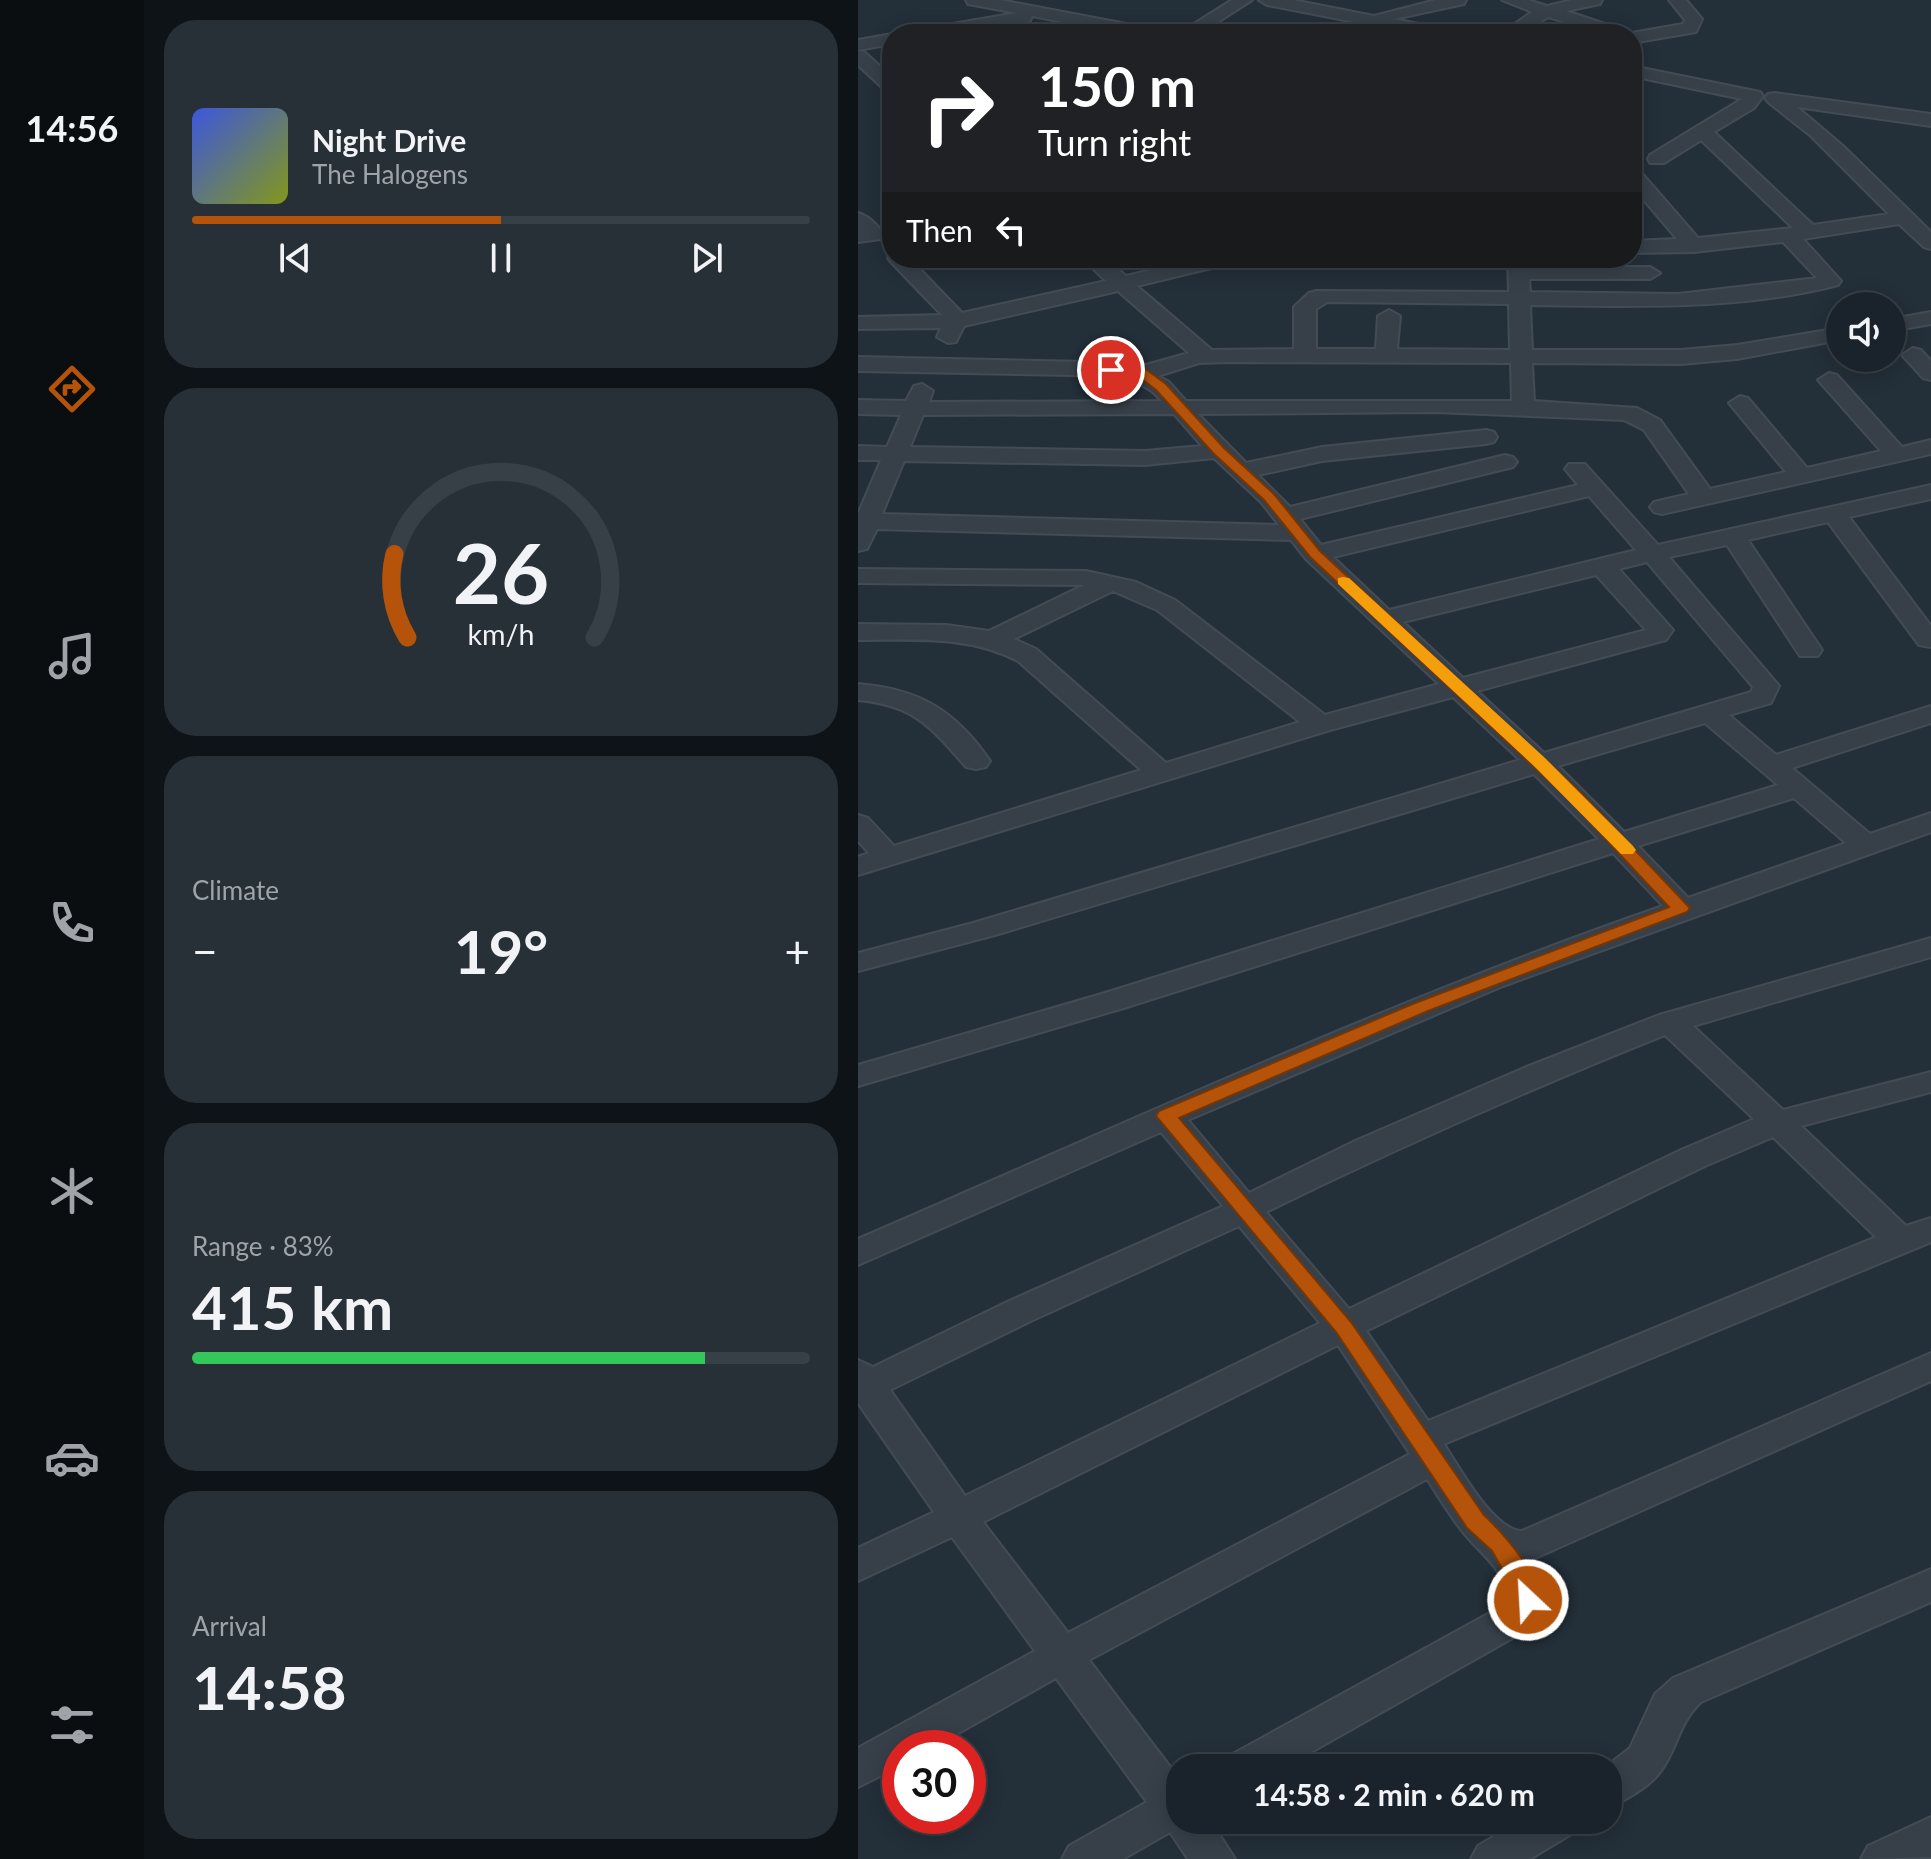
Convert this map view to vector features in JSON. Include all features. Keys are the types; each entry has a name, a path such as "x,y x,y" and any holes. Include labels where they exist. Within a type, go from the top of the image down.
{"street":[{"path":"974,0 1101,24"},
{"path":"1204,24 1244,0"},
{"path":"1267,0 1389,24"},
{"path":"1368,20 1458,0"},
{"path":"1510,0 1590,24"},
{"path":"1525,24 1545,11 1594,0"},
{"path":"1642,36 1690,28 1694,19 1677,0"},
{"path":"981,24 1044,13"},
{"path":"858,45 882,41"},
{"path":"858,56 882,78"},
{"path":"1642,73 1754,96 1931,120"},
{"path":"869,91 882,89"},
{"path":"1657,159 1748,104 1754,96"},
{"path":"1774,98 1829,140 1931,243"},
{"path":"1305,354 1305,307 1316,297 1701,299 1812,287 1831,281 1799,233 1703,132"},
{"path":"1642,186 1694,246"},
{"path":"1642,247 1694,246 1903,218"},
{"path":"858,219 866,236"},
{"path":"908,268 943,301 955,321"},
{"path":"1102,268 1206,356"},
{"path":"858,323 955,321 1185,268"},
{"path":"1519,268 1523,408"},
{"path":"1556,268 1650,273"},
{"path":"1386,354 1389,316"},
{"path":"1906,322 1931,318"},
{"path":"858,544 863,521 897,454 933,365 955,321"},
{"path":"1143,373 1206,356 1711,355 1826,336"},
{"path":"1913,355 1931,373"},
{"path":"858,364 1133,370 1143,373 1242,471 1383,619 1539,762 1681,908"},
{"path":"1829,380 1896,454"},
{"path":"1740,403 1801,476"},
{"path":"858,407 1062,410 1178,406 1523,408 1638,415 1652,425 1704,498"},
{"path":"1242,471 1333,453 1486,437"},
{"path":"1662,507 1931,447"},
{"path":"858,453 1145,458 1219,451"},
{"path":"1299,534 1505,462"},
{"path":"858,962 984,929 1762,697 1766,686 1724,633 1577,469"},
{"path":"863,521 1299,534 1594,488"},
{"path":"1383,619 1651,554 1931,492"},
{"path":"1835,515 1928,640"},
{"path":"1734,537 1809,650"},
{"path":"858,866 1320,724 1657,635 1660,630 1602,566"},
{"path":"858,576 1055,577 1113,581 1140,590 1166,605 1320,724"},
{"path":"995,638 1113,581"},
{"path":"858,632 995,638 1027,655 1161,773"},
{"path":"858,692 910,699 931,711 976,761"},
{"path":"1709,712 1867,846"},
{"path":"1770,766 1931,714"},
{"path":"858,1076 1116,1000 1797,788"},
{"path":"859,1251 1466,989 1681,908 1931,822"},
{"path":"858,824 889,858"},
{"path":"1166,1793 1061,1656 861,1383 1247,1209 1367,1149 1535,1075 1670,1022 1931,947"},
{"path":"858,1769 1427,1449 1915,1235 1777,1122 1670,1022"},
{"path":"858,1566 1693,1158 1777,1122 1931,1082"},
{"path":"1166,1116 1344,1327 1476,1521 1501,1545 1526,1590 1528,1600 1523,1610 1511,1620 1271,1754"},
{"path":"1501,1545 1513,1548 1526,1546 1931,1366"},
{"path":"1622,1778 1645,1760 1670,1706 1687,1690 1931,1585"},
{"path":"1084,1859 1166,1818"},
{"path":"1196,1834 1213,1859"},
{"path":"1493,1859 1535,1834"},
{"path":"1883,1859 1931,1836"}],"slow traffic":[{"path":"1343,581 1539,762 1627,850"}],"route":[{"path":"1111,370 1143,373 1161,387 1219,451 1269,497 1315,554 1539,762 1681,908 1422,1007 1166,1116 1344,1327 1476,1521 1501,1545 1526,1590 1528,1600"}]}
